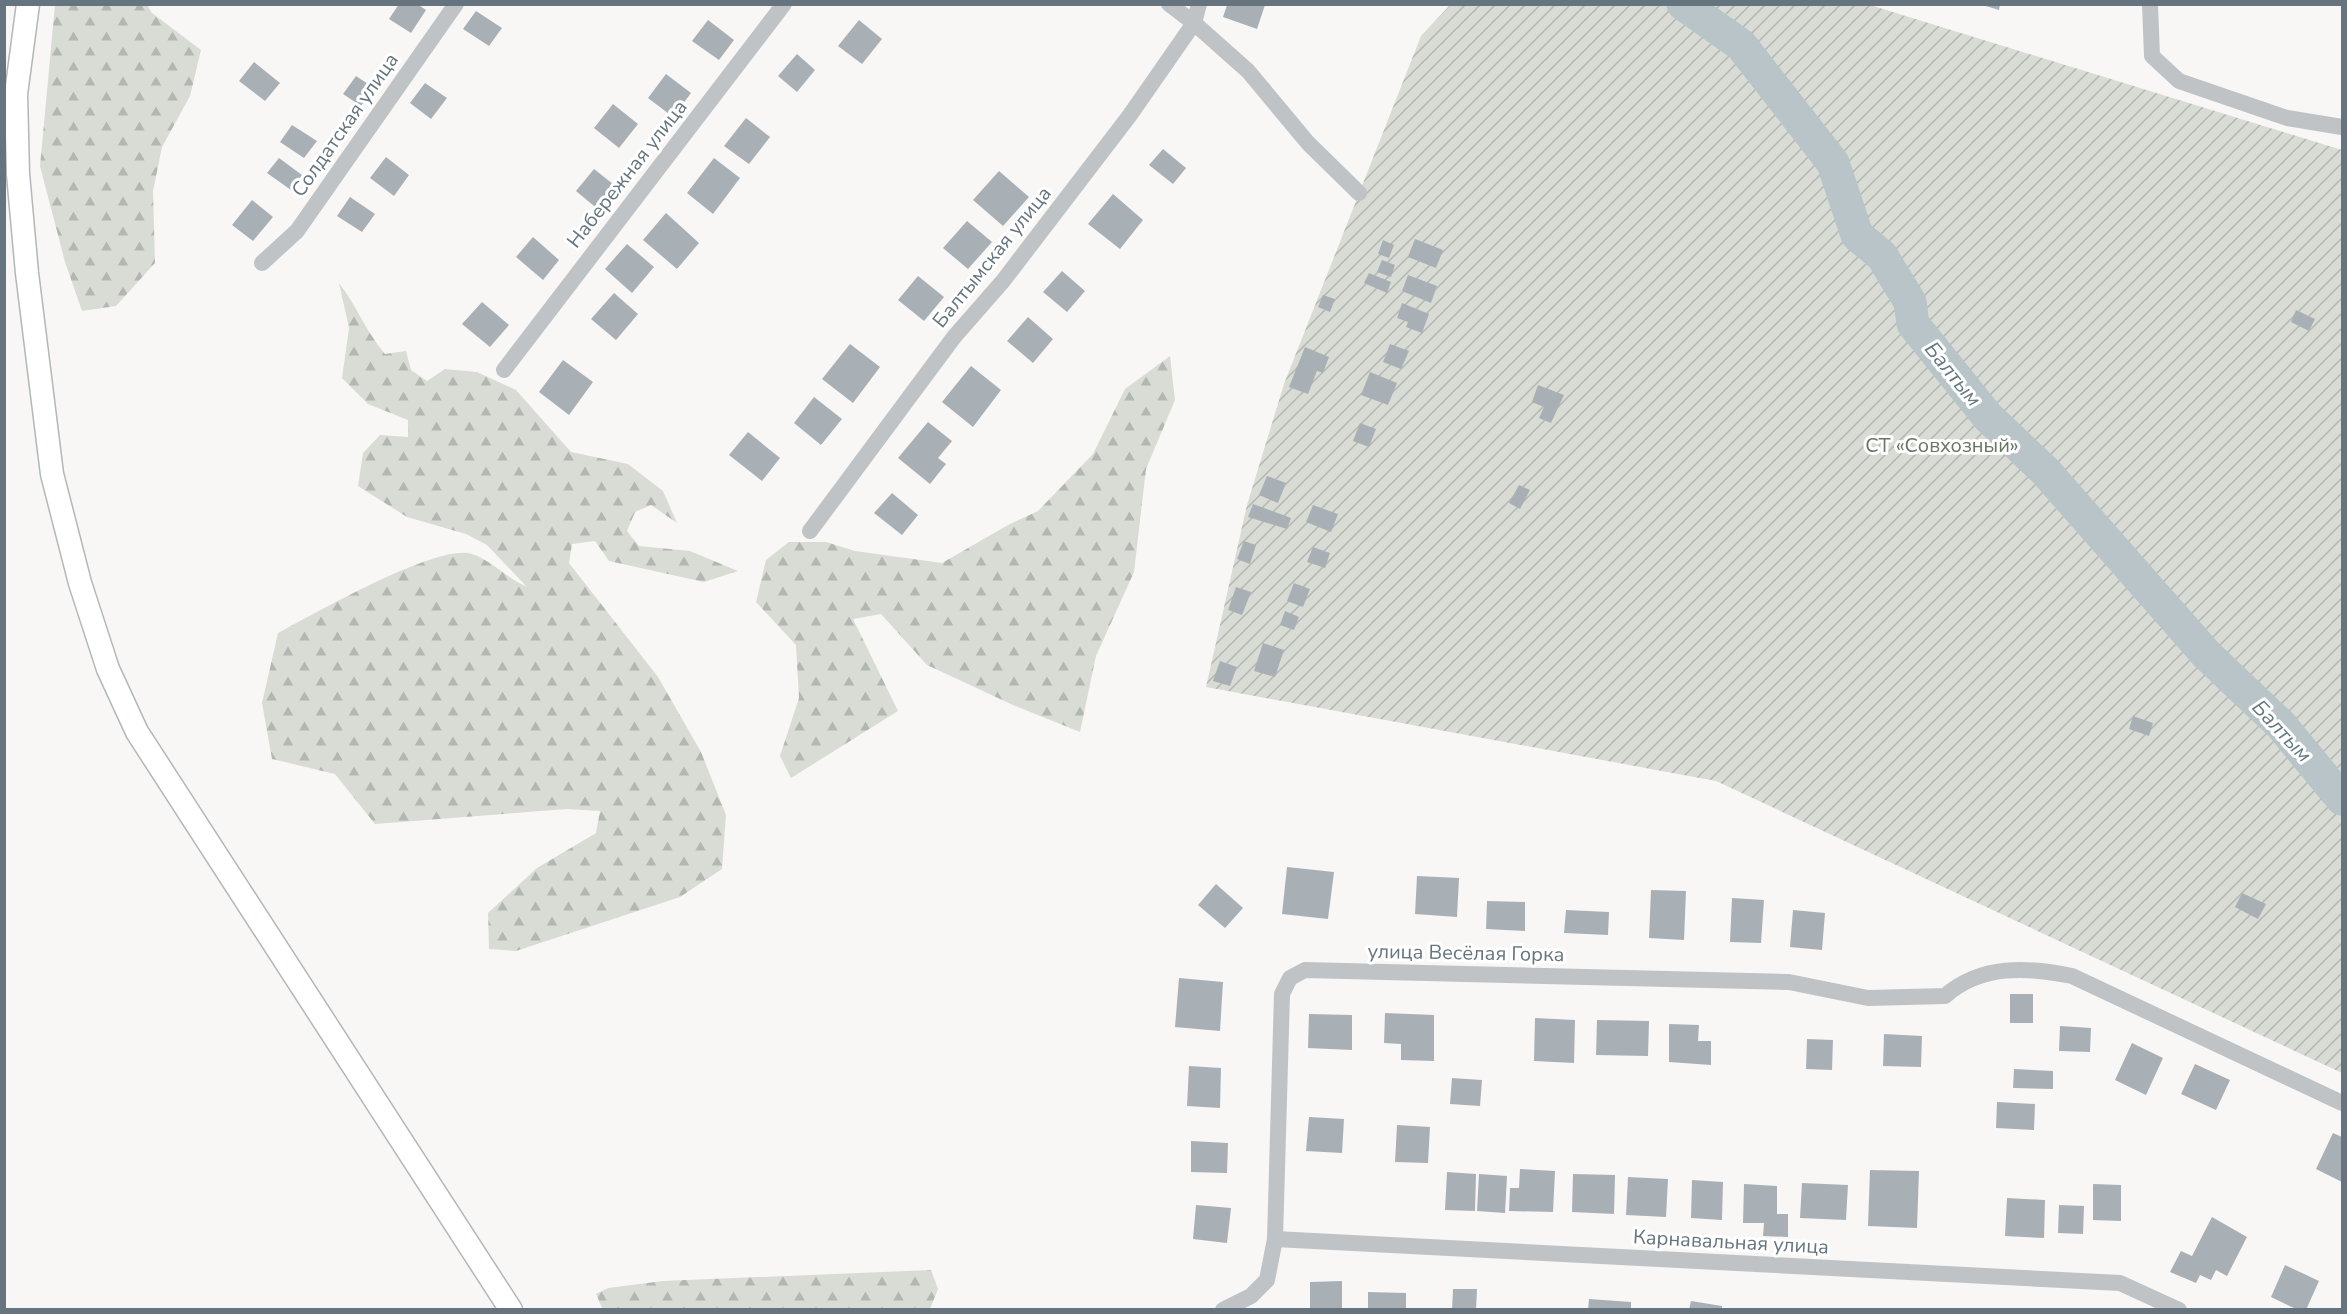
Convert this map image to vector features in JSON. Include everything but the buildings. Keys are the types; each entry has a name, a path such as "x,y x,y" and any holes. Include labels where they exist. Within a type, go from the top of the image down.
{"street":[{"path":"28,4 16,94 18,174 29,285 52,474 80,583 108,669 137,732 511,1310"},
{"name":"Солдатская улица","path":"262,263 297,231 456,4"},
{"name":"Набережная улица","path":"504,370 784,4"},
{"path":"1169,4 1248,70 1308,143 1359,193"},
{"name":"Балтымская улица","path":"810,531 954,337 1003,281 1093,164 1194,23 1199,4"},
{"path":"2150,4 2152,56 2179,81 2288,118 2343,127"},
{"name":"улица Весёлая Горка","path":"1223,1310 1251,1296 1267,1280 1275,1239 1282,994 1290,978 1305,970 1789,982 1868,998 1945,996 1960,983 2014,968 2040,970 2072,976 2343,1103"},
{"name":"Карнавальная улица","path":"1275,1239 2120,1283 2179,1310"}],"green space":[{"path":"55,5 147,5 152,13 201,50 190,96 162,147 153,191 155,263 116,306 82,311 65,262 40,166"},
{"name":"СТ «Совхозный»","path":"1450,5 1870,5 2342,150 2342,1073 1716,781 1206,687 1247,505 1284,384 1421,36"},
{"path":"339,283 385,354 406,351 411,370 427,381 445,369 477,372 516,390 571,452 628,464 663,491 677,523 651,505 635,512 627,531 639,546 690,551 738,571 704,582 609,561 595,541 572,544 569,563 658,677 701,752 726,815 722,869 680,897 516,951 489,949 488,913 537,868 596,833 600,811 567,809 375,824 335,774 272,759 262,703 278,633 375,582 405,569 456,553 479,557 527,587 487,545 466,534 407,517 358,486 363,453 380,435 408,437 408,420 368,404 342,378 349,328"},
{"path":"1170,356 1175,400 1146,469 1134,572 1096,656 1080,732 1013,705 927,665 881,614 853,619 898,711 791,778 780,756 799,698 796,645 756,602 766,560 789,542 826,542 855,551 942,563 1008,525 1038,511 1093,454 1125,389"},
{"path":"931,1270 938,1289 930,1309 603,1310 596,1294 608,1288 663,1281"}],"waterway":[{"name":"Балтым","path":"1683,4 1741,45 1833,163 1857,235 1882,256 1910,302 1913,324 1988,417 2046,472 2207,655 2281,725 2342,799"}]}
